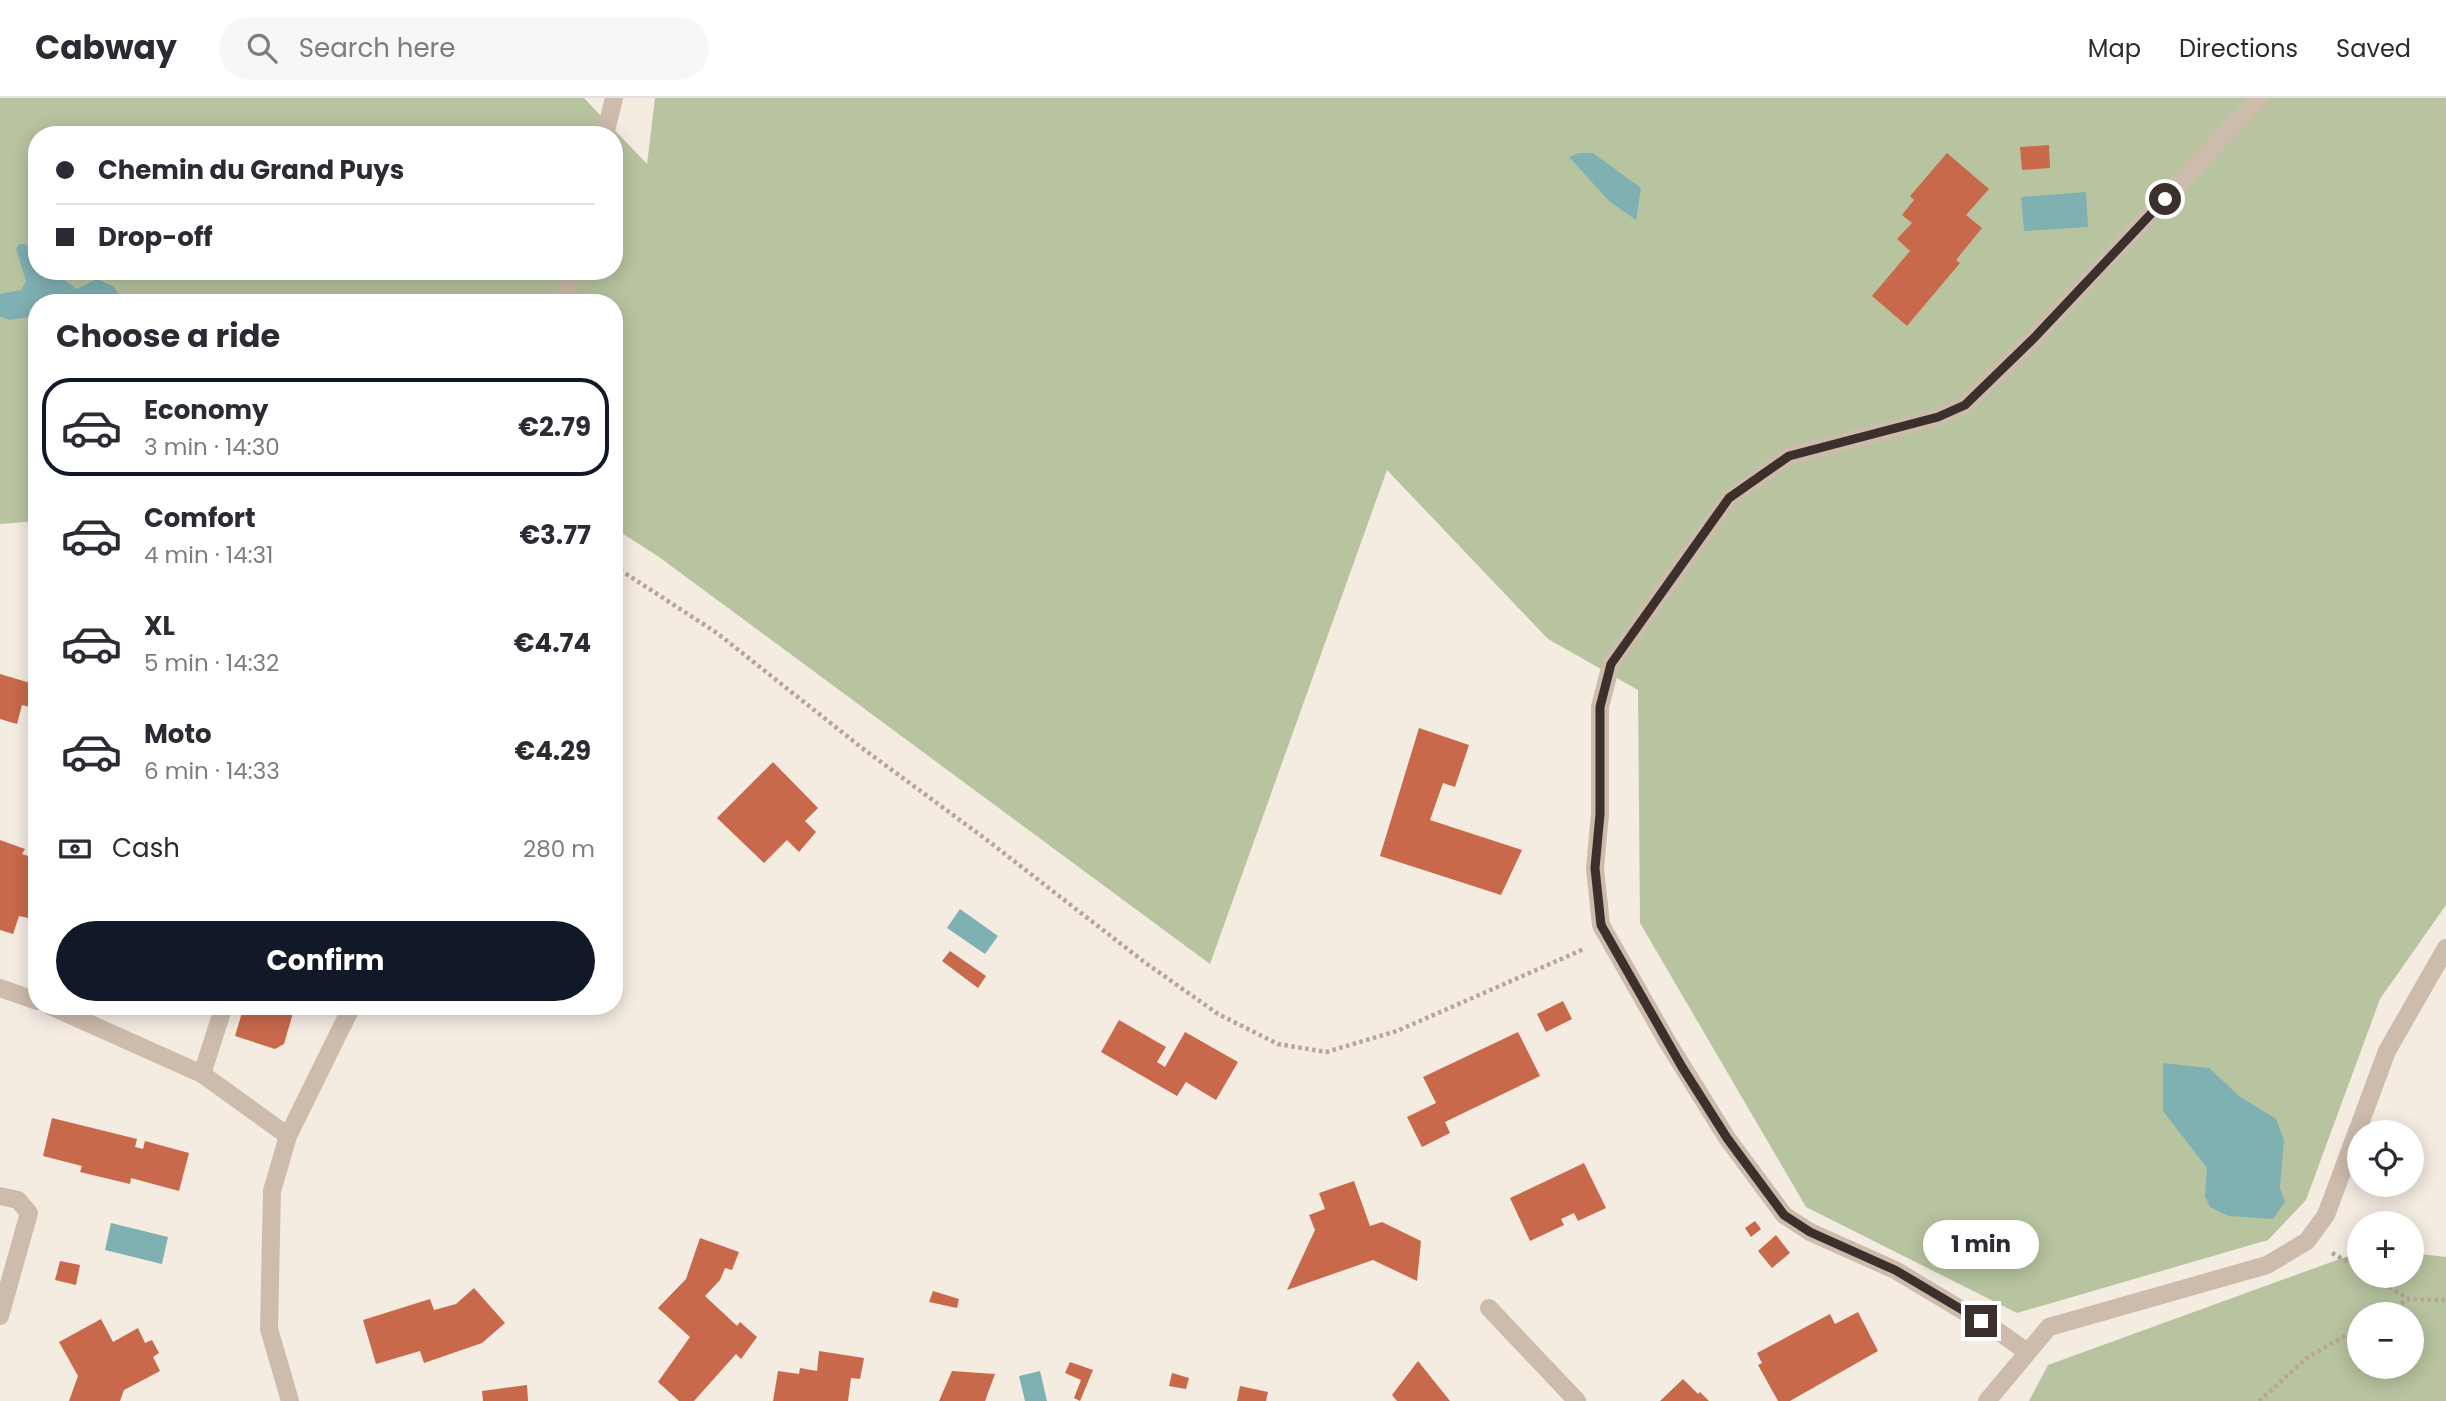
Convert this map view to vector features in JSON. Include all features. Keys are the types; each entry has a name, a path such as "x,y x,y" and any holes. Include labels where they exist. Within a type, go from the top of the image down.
{"street":[{"path":"607,126 614,98"},
{"path":"2027,1352 1895,1270 1810,1232 1784,1215 1727,1138 1601,925 1595,868 1600,814 1600,707 1611,664 1729,498 1789,456 1938,417 1965,405 2043,329 2259,98"},
{"path":"1987,1401 2049,1327 2267,1265 2307,1241 2326,1215 2387,1051 2446,948"},
{"path":"0,988 28,997"},
{"path":"70,1015 202,1074 288,1136"},
{"path":"202,1074 221,1015"},
{"path":"290,1401 269,1329 272,1191 288,1136 348,1015"},
{"path":"0,1196 18,1199 29,1213 0,1316"},
{"path":"1489,1308 1577,1401"}],"path":[{"path":"623,572 717,633 862,748 983,837 1143,961 1218,1014 1278,1044 1326,1052 1397,1031 1506,986 1607,938"},
{"path":"2391,1288 2409,1299 2446,1300"},
{"path":"2404,1302 2409,1299"},
{"path":"2259,1401 2308,1357 2347,1335"}],"green space":[{"path":"0,98 584,98 611,126 28,126 28,280 623,280 623,139 647,164 655,98 2446,98 2446,905 2380,999 2306,1200 2268,1240 2017,1313 1806,1207 1640,923 1638,690 1548,639 1387,470 1210,964 659,557 623,534 623,294 28,294 28,522 0,524"},
{"path":"2424,1254 2446,1257 2446,1401 2029,1401 2048,1365 2347,1256 2347,1288 2424,1288"}],"water":[{"path":"1579,153 1593,153 1641,188 1636,220 1609,201 1569,157"},
{"path":"2086,192 2088,227 2024,231 2021,197"},
{"path":"19,244 28,246 28,280 64,280 77,289 99,280 113,286 119,294 28,294 28,317 10,320 0,317 0,294 21,290 26,281 16,249"},
{"path":"960,909 998,936 985,954 947,928"},
{"path":"2163,1063 2209,1068 2239,1096 2276,1119 2284,1140 2280,1188 2285,1202 2273,1219 2229,1216 2210,1207 2205,1196 2207,1168 2163,1111"},
{"path":"111,1223 168,1237 162,1264 105,1250"},
{"path":"1040,1371 1047,1401 1025,1401 1019,1376"}],"building":[{"path":"2049,145 2050,168 2022,170 2020,147"},
{"path":"1947,153 1989,189 1966,215 1982,228 1956,260 1960,263 1907,326 1872,296 1910,251 1897,239 1912,223 1902,215 1914,200 1910,196"},
{"path":"0,674 28,682 28,707 22,705 17,724 0,719"},
{"path":"1419,728 1469,745 1455,787 1443,783 1430,820 1522,850 1501,895 1380,856"},
{"path":"773,762 818,808 805,821 816,832 799,852 787,840 764,863 717,818"},
{"path":"0,840 25,849 22,854 28,856 28,918 19,916 13,934 0,930"},
{"path":"950,951 986,976 978,988 942,961"},
{"path":"1563,1001 1572,1019 1546,1032 1537,1014"},
{"path":"241,1015 292,1015 284,1044 275,1049 235,1036"},
{"path":"1119,1020 1166,1047 1157,1062 1165,1067 1185,1032 1238,1062 1216,1100 1186,1082 1177,1096 1101,1052"},
{"path":"1518,1032 1540,1076 1445,1122 1450,1133 1422,1147 1407,1117 1436,1103 1423,1077"},
{"path":"52,1118 137,1139 135,1147 143,1149 145,1141 189,1153 179,1191 131,1178 130,1184 80,1172 82,1166 43,1156"},
{"path":"1584,1163 1606,1208 1578,1221 1574,1213 1561,1219 1564,1225 1530,1241 1510,1198"},
{"path":"1354,1181 1370,1226 1382,1222 1421,1241 1417,1281 1373,1260 1287,1290 1315,1230 1309,1215 1325,1209 1319,1193"},
{"path":"1755,1221 1761,1229 1751,1237 1745,1228"},
{"path":"1776,1235 1790,1253 1772,1268 1758,1251"},
{"path":"700,1238 739,1252 732,1270 725,1268 720,1280 705,1296 737,1326 740,1322 757,1337 741,1359 736,1354 694,1401 679,1401 658,1382 690,1337 658,1308 686,1279"},
{"path":"60,1261 80,1265 76,1285 55,1280"},
{"path":"474,1288 505,1323 482,1343 424,1363 420,1351 376,1364 363,1320 430,1299 434,1310 456,1304"},
{"path":"933,1291 959,1299 957,1308 929,1302"},
{"path":"1858,1312 1878,1351 1790,1401 1778,1401 1758,1365 1762,1363 1757,1353 1830,1314 1835,1324"},
{"path":"101,1319 113,1342 138,1328 145,1343 152,1340 159,1353 153,1357 160,1371 124,1390 120,1401 69,1401 78,1376 59,1342"},
{"path":"819,1351 864,1358 860,1379 851,1378 848,1401 773,1401 778,1371 799,1374 800,1368 817,1371"},
{"path":"1418,1361 1450,1401 1397,1401 1392,1395"},
{"path":"1070,1362 1093,1370 1080,1401 1074,1398 1081,1380 1065,1373"},
{"path":"952,1371 995,1374 985,1401 939,1401"},
{"path":"1172,1373 1189,1378 1186,1389 1169,1386"},
{"path":"1683,1379 1698,1394 1700,1392 1709,1401 1660,1401"},
{"path":"527,1385 528,1401 483,1401 482,1391"},
{"path":"1240,1386 1268,1392 1266,1401 1237,1401"}],"route":[{"path":"1981,1321 1895,1270 1810,1232 1784,1215 1727,1138 1682,1067 1601,925 1595,868 1600,814 1600,707 1611,664 1729,498 1789,456 1938,417 1965,405 2034,338 2165,199"}]}
